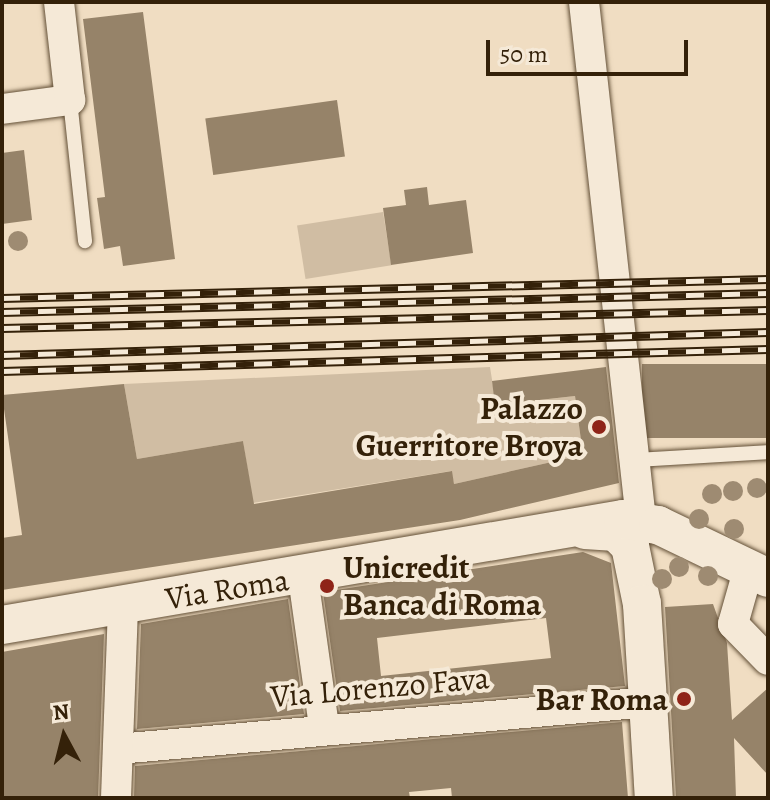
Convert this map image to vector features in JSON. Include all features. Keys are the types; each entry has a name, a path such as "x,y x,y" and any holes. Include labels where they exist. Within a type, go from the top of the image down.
{"street":[{"path":"2,109 70,100 59,2"},
{"path":"584,2 641,520 758,574 733,624 768,660"},
{"name":"Via Roma","path":"2,625 641,520"},
{"path":"575,530 624,537 641,599 654,798"},
{"path":"641,599 669,554 685,546 708,552"},
{"path":"303,577 324,726"},
{"path":"116,798 123,606"},
{"name":"Via Lorenzo Fava","path":"118,749 324,726 649,702"}],"lane":[{"path":"70,100 85,241"},
{"path":"635,460 768,452"}],"shaded area":[{"path":"383,212 391,265 306,279 297,226"},
{"path":"490,367 496,405 575,396 583,455 454,484 451,471 253,503 243,441 137,459 124,384"}],"building":[{"path":"143,12 175,259 123,266 120,246 104,249 97,198 105,197 83,19"},
{"path":"337,100 345,156 213,175 205,119"},
{"path":"24,150 32,220 2,224 2,153"},
{"path":"427,187 429,205 466,200 473,253 391,265 383,208 406,205 404,190"},
{"path":"642,364 768,364 768,438 642,438"},
{"path":"606,367 619,483 460,520 2,590 2,538 22,535 2,395 124,384 137,459 243,441 254,504 452,471 454,484 583,455 575,396 495,405 492,381"},
{"path":"583,552 611,563 625,686 340,711 323,592","holes":["546,618 551,658 381,676 377,638"]},
{"path":"288,599 304,714 137,729 141,624"},
{"path":"713,604 727,643 732,720 768,688 768,775 734,738 736,798 676,798 665,607"},
{"path":"104,634 98,798 2,798 2,652"},
{"path":"622,722 628,798 452,798 451,788 409,792 410,798 134,798 135,766"}],"railway":[{"path":"2,298 768,279"},
{"path":"2,312 768,293"},
{"path":"2,328 768,310"},
{"path":"2,355 768,332"},
{"path":"2,371 768,349"}],"place":[{"name":"Palazzo Guerritore Broya","path":"599,427"},
{"name":"Unicredit Banca di Roma","path":"327,586"},
{"name":"Bar Roma","path":"684,699"}]}
